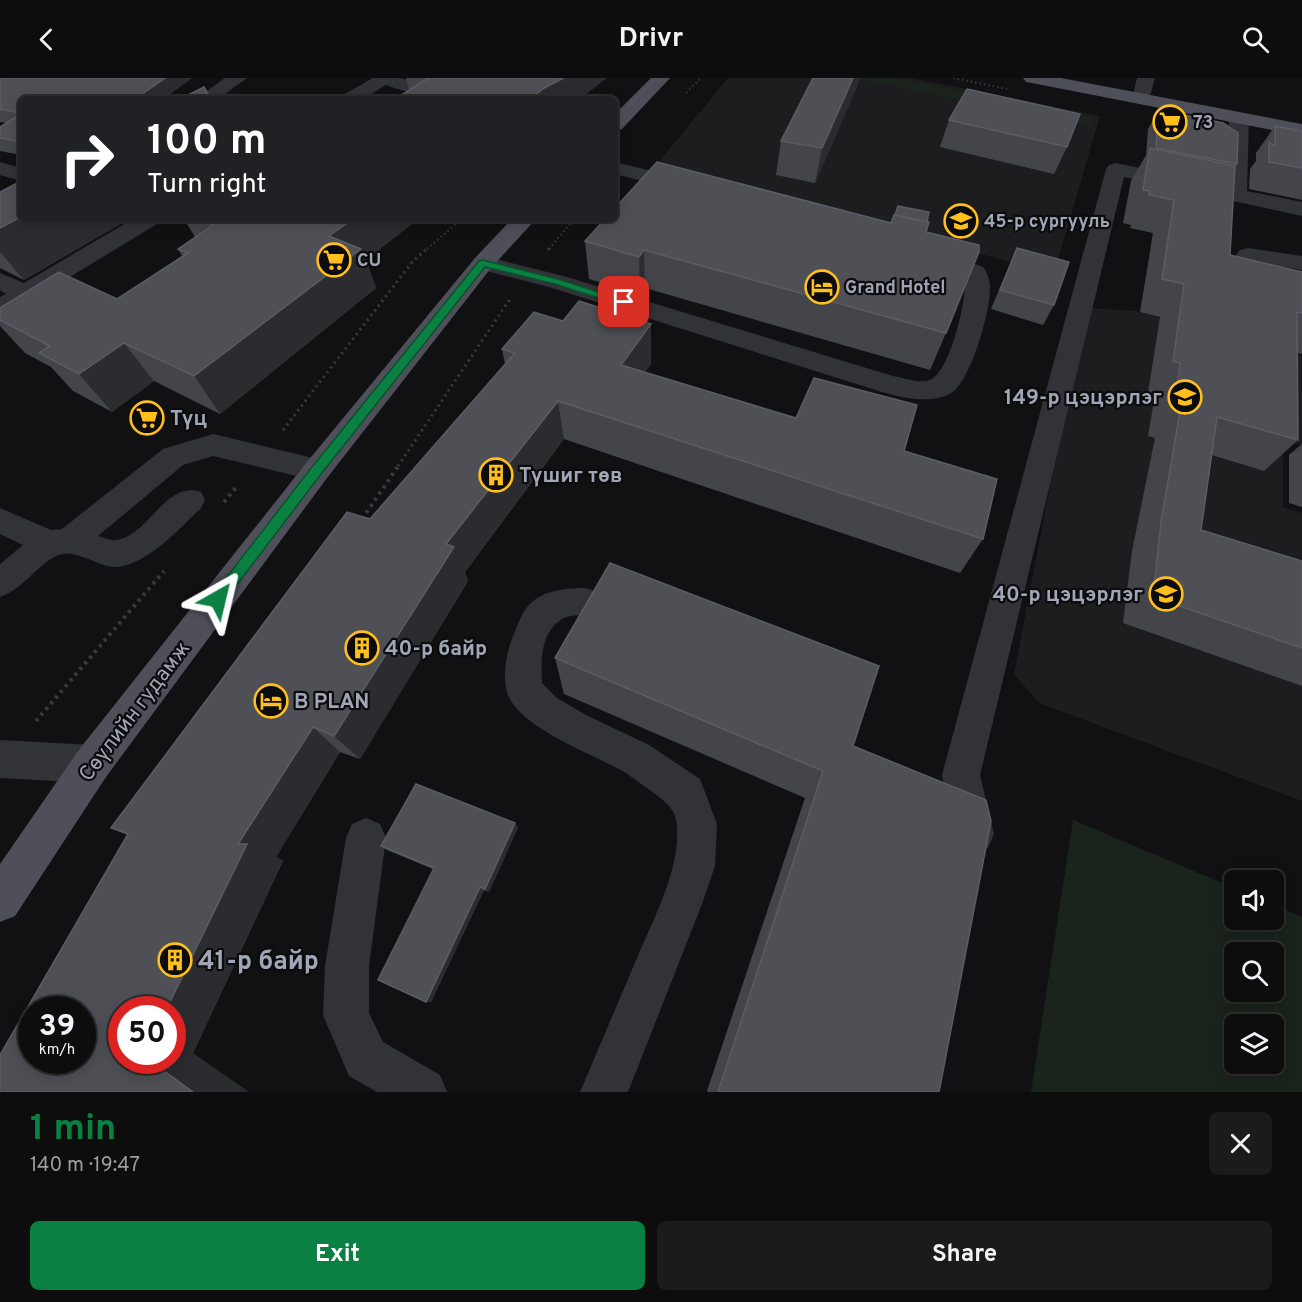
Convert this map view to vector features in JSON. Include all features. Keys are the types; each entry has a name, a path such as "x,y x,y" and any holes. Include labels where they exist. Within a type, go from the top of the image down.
{"main road":[{"path":"618,122 661,78"},
{"path":"1032,78 1302,130"},
{"name":"Сөүлийн гудамж","path":"0,901 92,764 316,471 483,263 522,222"}],"street":[{"path":"210,96 238,78"},
{"path":"355,96 383,78 418,89 428,88 445,78"},
{"path":"1141,99 1146,78"},
{"path":"1236,194 1239,118"},
{"path":"0,168 18,174"},
{"path":"618,169 714,195"},
{"path":"975,864 978,853 961,775 1116,169 1302,209"},
{"path":"0,308 144,222"},
{"path":"483,263 558,282 892,385 926,392 945,384 957,370 977,297 978,284 975,272 954,262 936,255 902,248"},
{"path":"1248,255 1302,263"},
{"path":"0,280 24,294"},
{"path":"0,583 173,458 213,445 316,471"},
{"path":"0,520 59,542 117,554 145,541 203,505"},
{"path":"585,602 558,603 537,620 523,654 524,690 544,710 573,728 636,758 686,793 697,824 694,866 688,885 604,1092"},
{"path":"2,759 92,764"},
{"path":"366,838 347,966 346,1015 366,1059 423,1092"}],"path":[{"path":"203,505 263,456 413,261 458,222"},
{"path":"361,521 526,275 571,222"},
{"path":"2,759 171,563"}],"shaded area":[{"name":"45-р сургууль","path":"728,78 911,78 1100,116 1054,273 653,169"},
{"path":"853,78 895,78 1092,117 1091,126"},
{"name":"40-р цэцэрлэг","path":"1088,308 1135,311 1302,355 1302,445 1283,440 1283,507 1302,513 1302,801 1039,703 1014,674 1058,445"},
{"path":"1073,820 1224,884 1224,930 1284,930 1284,909 1302,917 1302,1092 1031,1092"}],"building":[{"path":"0,78 165,78 139,96 18,96 18,112 0,109"},
{"path":"425,78 563,78 534,96 400,96 427,79"},
{"path":"813,78 853,78 822,148 781,141"},
{"path":"204,87 209,96 186,96"},
{"path":"967,89 1080,114 1067,147 949,120"},
{"path":"1159,110 1223,123 1238,133 1237,164 1156,148"},
{"path":"18,116 18,141 0,138 0,127"},
{"path":"1275,126 1302,131 1302,168 1269,162 1269,142 1275,146"},
{"path":"1150,148 1235,166 1230,255 1302,272 1302,313 1297,312 1298,440 1217,417 1201,530 1302,561 1302,648 1153,597 1161,522 1181,406 1175,404 1180,363 1173,361 1184,284 1162,279 1174,200 1149,195 1150,191 1143,190"},
{"path":"657,162 891,223 894,215 929,222 926,232 979,245 979,252 946,333 644,250 639,257 585,241 602,222 618,222 618,205"},
{"path":"18,183 18,219 0,228 0,192"},
{"path":"898,206 929,212 927,222 895,215"},
{"path":"206,222 349,222 329,236 361,249 194,376 124,343 79,374 39,353 50,346 0,320 0,308 59,272 117,299 188,253 178,249 213,225"},
{"path":"1017,248 1069,262 1054,305 1000,290"},
{"path":"579,301 651,324 621,365 796,418 814,378 917,405 904,451 997,479 983,539 558,401 446,544 454,547 334,736 313,727 238,844 247,844 173,996 108,996 108,1074 168,1074 193,1092 0,1092 0,1055 18,1024 18,1074 96,1074 96,996 34,996 128,834 111,828 347,512 370,519 515,353 502,349 534,312 563,321"},
{"path":"610,563 879,666 853,746 986,800 991,821 939,1092 718,1092 823,771 555,658"},
{"path":"416,784 515,823 485,889 480,887 426,1002 378,980 434,868 381,846"}],"place":[{"name":"73","path":"1170,122"},
{"name":"45-р сургууль","path":"961,221"},
{"name":"CU","path":"334,260"},
{"name":"Grand Hotel","path":"822,287"},
{"name":"149-р цэцэрлэг","path":"1185,397"},
{"name":"Түц","path":"147,418"},
{"name":"Түшиг төв","path":"496,475"},
{"name":"40-р цэцэрлэг","path":"1166,594"},
{"name":"40-р байр","path":"362,648"},
{"name":"B PLAN","path":"271,701"},
{"name":"41-р байр","path":"175,960"}],"route":[{"path":"218,599 316,471 483,263 624,302"}]}
